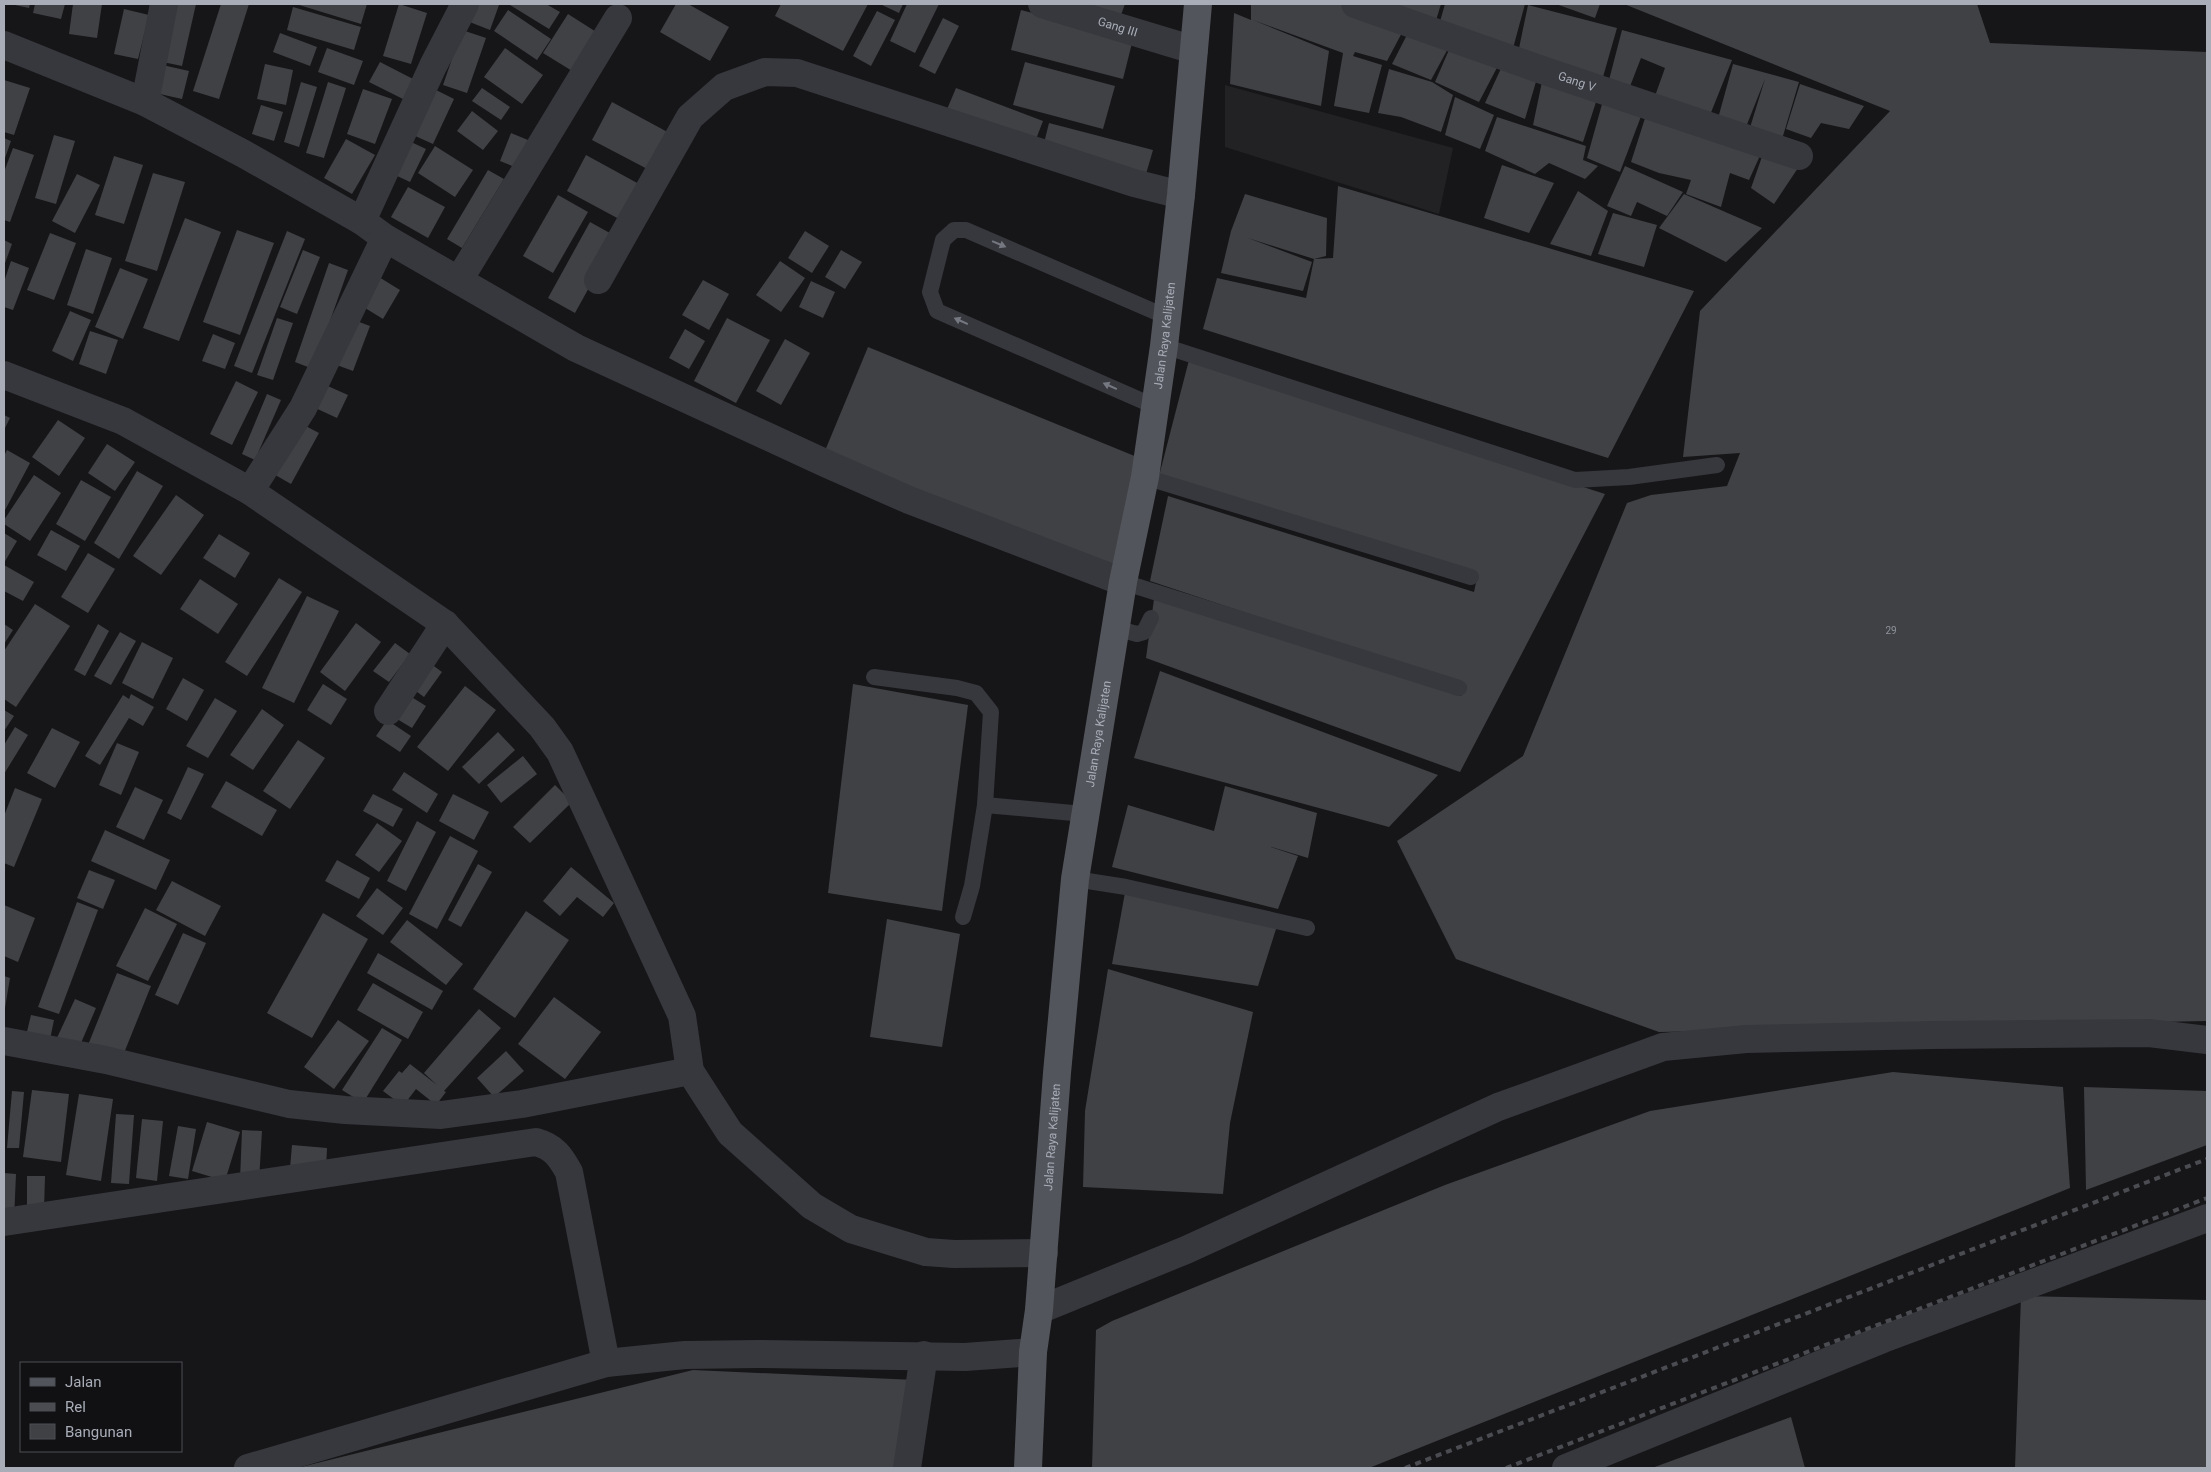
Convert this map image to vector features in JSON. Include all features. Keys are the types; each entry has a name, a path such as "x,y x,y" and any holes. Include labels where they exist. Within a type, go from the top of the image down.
{"main road":[{"name":"Jalan Raya Kalijaten","path":"1028,1468 1033,1352 1040,1310 1075,879 1123,582 1145,477 1164,346 1182,195 1198,4"}],"street":[{"path":"145,102 164,4"},
{"path":"362,222 433,66 465,4"},
{"name":"Gang III","path":"1042,4 1194,50"},
{"name":"Gang V","path":"1355,4 1548,72 1799,156"},
{"path":"459,280 618,18"},
{"path":"4,45 145,102 244,154 576,348 825,464 909,500 1123,582"},
{"path":"598,280 690,117 724,87 765,72 797,73 1134,183 1182,195"},
{"path":"252,487 303,408 385,238"},
{"path":"4,375 123,421 252,487 445,624 542,727 560,752 682,1016 690,1071 730,1133 812,1206 851,1229 926,1252 954,1254 1044,1253"},
{"path":"388,711 445,624"},
{"path":"1040,1310 1186,1250 1498,1107 1663,1047 1746,1039 1943,1035 2149,1033 2207,1040"},
{"path":"4,1041 106,1060 289,1104 345,1110 441,1115 522,1104 690,1071"},
{"path":"4,1222 536,1142 550,1146 559,1155 569,1172 606,1363"},
{"path":"1566,1468 1883,1339 2207,1218"},
{"path":"248,1468 606,1363 652,1357 703,1355 924,1355 965,1357 1033,1352"},
{"path":"907,1468 924,1355"}],"lane":[{"path":"1154,406 937,310 930,292 943,240 954,230 966,230 1167,317"},
{"path":"1164,346 1203,356 1575,480 1629,477 1717,465"},
{"path":"1145,477 1471,577"},
{"path":"1123,582 1458,688"},
{"path":"1115,628 1137,634 1144,632 1151,618"},
{"path":"874,677 957,688 976,693 991,712 985,805 972,886 964,917"},
{"path":"985,805 1084,814"},
{"path":"1075,879 1126,887 1307,928"}],"shaded area":[{"path":"1225,85 1453,148 1439,214 1225,147"}],"building":[{"path":"10,4 30,4 29,8"},
{"path":"35,4 65,4 61,19 33,13"},
{"path":"73,4 102,4 97,38 69,34"},
{"path":"170,4 196,4 182,66 158,61"},
{"path":"221,4 249,4 219,99 193,91"},
{"path":"296,4 367,4 361,24"},
{"path":"399,4 427,13 411,64 383,56"},
{"path":"467,4 499,5 490,30 462,19"},
{"path":"511,4 546,4 560,12 549,29"},
{"path":"676,4 688,4 729,27 710,61 660,32"},
{"path":"781,4 868,4 843,51 775,16"},
{"path":"880,4 903,4 899,13"},
{"path":"907,4 939,4 915,53 890,41"},
{"path":"1085,4 1125,4 1118,23"},
{"path":"1251,4 1346,4 1405,27 1387,61 1355,52 1353,56 1382,65 1369,113 1334,106 1343,53 1253,20 1329,51 1321,106 1230,84 1234,13 1251,20"},
{"path":"1399,4 1441,4 1433,30 1395,14"},
{"path":"1445,4 1525,4 1512,52 1439,25"},
{"path":"1556,4 1600,4 1595,18"},
{"path":"1624,4 1977,4 1990,43 2207,52 2207,1021 1659,1032 1456,959 1397,841 1523,756 1627,503 1651,495 1727,486 1740,453 1683,457 1700,311 1890,111"},
{"path":"1528,5 1617,28 1603,77 1518,53"},
{"path":"293,7 361,27 354,50 287,30"},
{"path":"124,9 149,15 138,59 114,54"},
{"path":"508,10 551,39 537,60 494,31"},
{"path":"1021,10 1133,39 1123,79 1011,50"},
{"path":"877,11 895,20 871,66 853,56"},
{"path":"568,14 601,35 577,74 543,53"},
{"path":"943,18 959,26 935,74 919,66"},
{"path":"1410,29 1451,43 1431,80 1392,64"},
{"path":"462,30 486,38 467,93 443,85"},
{"path":"1622,30 1732,60 1710,115 1655,96 1665,68 1641,58 1629,89 1609,80"},
{"path":"280,33 317,47 310,66 273,52"},
{"path":"1452,43 1501,60 1479,102 1435,82"},
{"path":"327,48 363,61 354,85 318,72"},
{"path":"505,48 543,75 522,104 484,77"},
{"path":"380,62 415,80 405,100 369,82"},
{"path":"1025,62 1115,86 1103,129 1013,105"},
{"path":"1504,62 1538,75 1525,119 1485,103"},
{"path":"158,64 189,71 182,99 151,92"},
{"path":"265,64 293,70 286,105 257,99"},
{"path":"1733,64 1799,82 1780,146 1748,134 1765,79 1744,132 1717,122"},
{"path":"1389,69 1432,82 1453,95 1441,132 1401,117 1378,113"},
{"path":"1543,77 1598,96 1583,142 1533,125"},
{"path":"4,80 30,88 14,135 4,132"},
{"path":"301,82 317,87 299,147 284,142"},
{"path":"328,82 346,88 324,158 306,153"},
{"path":"1800,84 1864,106 1849,129 1821,123 1811,138 1786,129"},
{"path":"482,88 510,107 501,120 472,101"},
{"path":"956,88 1043,121 1033,147 945,114"},
{"path":"363,89 392,99 375,144 347,134"},
{"path":"436,90 454,99 433,144 413,135"},
{"path":"1455,97 1494,115 1480,149 1445,135"},
{"path":"1604,97 1643,111 1620,172 1587,158"},
{"path":"612,102 673,135 653,172 592,140"},
{"path":"261,105 283,112 274,141 252,134"},
{"path":"472,111 498,131 483,150 457,131"},
{"path":"1647,112 1763,149 1749,180 1730,173 1721,207 1686,194 1691,180 1659,173 1631,162"},
{"path":"1497,117 1586,146 1583,160 1598,166 1585,179 1549,163 1535,174 1485,151"},
{"path":"1049,123 1153,150 1146,174 1043,147"},
{"path":"511,133 528,140 517,168 500,161"},
{"path":"54,135 75,141 56,204 35,198"},
{"path":"4,138 11,141 4,161"},
{"path":"346,139 375,155 352,194 324,178"},
{"path":"409,141 426,149 410,182 393,174"},
{"path":"435,146 473,170 455,197 418,173"},
{"path":"13,148 34,155 10,222 4,220 4,172"},
{"path":"1764,151 1802,162 1774,204 1751,188"},
{"path":"586,155 639,184 619,219 567,191"},
{"path":"114,156 143,165 124,224 95,215"},
{"path":"1502,165 1554,183 1529,233 1484,218"},
{"path":"1625,166 1683,192 1667,216 1637,202 1631,216 1607,206"},
{"path":"488,170 504,179 462,248 447,239"},
{"path":"153,173 185,182 157,271 125,261"},
{"path":"77,174 100,185 75,233 52,221"},
{"path":"1338,186 1694,291 1608,458 1203,329 1217,278 1306,298 1314,259 1333,258"},
{"path":"408,187 445,207 428,238 391,217"},
{"path":"1578,191 1608,211 1591,256 1550,244"},
{"path":"1245,194 1327,218 1326,256 1314,259 1248,238 1312,262 1303,291 1221,273 1231,231"},
{"path":"1684,194 1762,228 1726,262 1659,228"},
{"path":"558,195 588,212 553,273 523,256"},
{"path":"1613,213 1657,225 1644,267 1598,254"},
{"path":"185,218 221,232 179,341 143,328"},
{"path":"590,222 617,237 575,313 548,298"},
{"path":"237,230 274,243 240,335 203,322"},
{"path":"287,231 305,239 252,373 234,366"},
{"path":"805,231 829,246 812,273 788,258"},
{"path":"50,233 76,243 54,300 27,290"},
{"path":"4,240 12,244 4,266"},
{"path":"86,249 112,258 93,314 67,305"},
{"path":"303,250 320,257 297,314 280,307"},
{"path":"841,250 862,262 845,289 825,277"},
{"path":"11,261 29,268 13,310 4,307 4,282"},
{"path":"780,261 805,278 781,312 756,295"},
{"path":"329,263 348,270 313,369 295,362"},
{"path":"120,268 148,279 123,339 95,327"},
{"path":"374,274 400,290 383,319 357,303"},
{"path":"703,280 729,294 709,330 682,315"},
{"path":"811,281 835,292 823,318 799,307"},
{"path":"70,311 91,320 73,361 52,351"},
{"path":"277,318 293,323 273,380 257,375"},
{"path":"727,318 770,340 736,403 694,381"},
{"path":"351,319 370,326 353,371 334,364"},
{"path":"685,329 705,341 689,369 669,358"},
{"path":"90,331 118,340 106,374 79,364"},
{"path":"213,334 235,343 225,369 202,361"},
{"path":"785,339 810,353 781,405 756,391"},
{"path":"868,347 1137,457 1119,566 822,458"},
{"path":"1189,360 1605,494 1460,772 1146,658 1154,599 1461,696 1467,686 1150,581 1168,496 1474,592 1478,573 1159,476"},
{"path":"236,381 258,392 232,445 210,434"},
{"path":"321,383 348,395 337,418 311,406"},
{"path":"267,394 281,400 255,460 242,454"},
{"path":"4,415 10,418 4,430"},
{"path":"58,420 85,438 59,476 32,457"},
{"path":"298,422 319,433 291,484 270,472"},
{"path":"107,444 135,462 115,491 88,473"},
{"path":"7,450 30,463 4,512 4,456"},
{"path":"137,471 163,486 119,559 94,543"},
{"path":"34,475 61,493 30,541 4,524 4,520"},
{"path":"81,480 111,497 85,541 56,524"},
{"path":"176,495 204,515 161,575 133,556"},
{"path":"51,530 80,546 66,571 37,555"},
{"path":"4,533 17,541 4,563"},
{"path":"219,534 250,553 235,578 203,558"},
{"path":"88,553 115,569 88,613 61,597"},
{"path":"4,565 34,582 23,601 4,591"},
{"path":"279,578 302,592 247,676 225,662"},
{"path":"200,579 238,604 218,634 180,609"},
{"path":"307,596 339,611 294,703 262,688"},
{"path":"35,604 70,626 16,707 4,699 4,651"},
{"path":"356,623 381,642 345,691 320,672"},
{"path":"4,624 13,630 4,644"},
{"path":"98,624 109,631 85,676 74,670"},
{"path":"120,632 136,641 111,685 94,676"},
{"path":"142,642 173,658 153,699 122,683"},
{"path":"395,643 410,654 389,682 373,671"},
{"path":"427,661 442,672 424,697 409,686"},
{"path":"1160,671 1438,775 1389,827 1134,758"},
{"path":"183,678 204,690 187,721 166,709"},
{"path":"323,684 347,699 331,725 307,710"},
{"path":"853,684 968,705 942,911 828,893"},
{"path":"465,686 496,710 448,771 417,747"},
{"path":"405,693 426,706 412,728 392,716"},
{"path":"131,694 154,707 143,726 129,718 100,765 85,756 123,695 129,699"},
{"path":"215,698 237,711 208,758 186,746"},
{"path":"262,709 284,725 253,770 230,755"},
{"path":"4,710 14,716 4,731"},
{"path":"387,720 411,736 400,752 376,736"},
{"path":"15,727 28,735 4,774 4,745"},
{"path":"52,728 80,742 55,788 27,773"},
{"path":"498,732 515,750 479,784 462,767"},
{"path":"298,740 325,758 290,809 263,791"},
{"path":"117,743 139,752 121,795 99,785"},
{"path":"523,756 537,774 501,803 487,785"},
{"path":"188,767 204,774 181,820 167,813"},
{"path":"404,772 438,794 427,813 392,790"},
{"path":"226,781 277,810 262,836 211,807"},
{"path":"555,785 572,802 530,843 513,827"},
{"path":"1225,786 1317,813 1308,858 1268,846 1298,856 1278,909 1112,867 1128,805 1214,831"},
{"path":"135,787 163,800 144,840 116,827"},
{"path":"15,788 42,799 14,867 4,863 4,816"},
{"path":"373,794 403,809 393,827 363,811"},
{"path":"453,794 489,812 474,840 439,821"},
{"path":"417,821 436,832 406,891 387,881"},
{"path":"377,823 402,841 379,872 355,855"},
{"path":"105,830 170,860 156,890 91,861"},
{"path":"450,836 478,851 437,929 409,914"},
{"path":"337,860 370,878 359,899 325,881"},
{"path":"478,864 492,872 461,927 448,920"},
{"path":"571,867 614,903 603,917 577,897 560,916 543,901"},
{"path":"89,870 115,880 103,909 77,898"},
{"path":"172,881 221,906 205,936 156,910"},
{"path":"1126,887 1277,926 1258,986 1112,964"},
{"path":"377,888 403,908 383,935 356,916"},
{"path":"77,902 98,910 59,1014 38,1007"},
{"path":"4,905 35,918 18,962 4,956"},
{"path":"145,908 177,924 148,981 116,966"},
{"path":"526,911 569,940 515,1018 473,989"},
{"path":"323,913 368,939 312,1038 267,1013"},
{"path":"887,919 960,934 942,1047 870,1037"},
{"path":"407,920 463,964 446,985 390,942"},
{"path":"183,933 206,943 178,1005 155,995"},
{"path":"378,953 443,991 432,1010 367,973"},
{"path":"1108,969 1253,1012 1230,1123 1223,1194 1083,1187 1085,1111"},
{"path":"117,973 151,986 122,1058 88,1045"},
{"path":"4,976 10,978 5,1008 4,1008"},
{"path":"373,983 423,1012 408,1039 357,1010"},
{"path":"554,997 601,1032 565,1079 518,1044"},
{"path":"75,999 96,1008 78,1050 56,1040"},
{"path":"479,1009 501,1028 444,1091 446,1092 436,1105 416,1089 403,1106 383,1091 399,1071 402,1073 410,1064 437,1085 424,1073"},
{"path":"31,1015 54,1020 48,1049 24,1044"},
{"path":"338,1020 369,1041 334,1089 304,1067"},
{"path":"382,1028 402,1040 363,1103 342,1090"},
{"path":"506,1051 524,1071 494,1097 477,1078"},
{"path":"1893,1072 2063,1087 2070,1188 1369,1468 1092,1468 1096,1330 1112,1321 1445,1185 1650,1111"},
{"path":"2084,1087 2207,1091 2207,1145 2086,1190"},
{"path":"32,1090 69,1094 61,1162 23,1157"},
{"path":"12,1091 24,1092 19,1148 7,1148"},
{"path":"79,1094 113,1099 101,1181 66,1175"},
{"path":"116,1114 134,1115 129,1184 111,1183"},
{"path":"142,1119 163,1121 157,1181 136,1178"},
{"path":"207,1122 240,1132 225,1181 192,1171"},
{"path":"178,1126 196,1129 188,1179 169,1176"},
{"path":"242,1130 262,1131 259,1181 240,1180"},
{"path":"292,1145 327,1148 326,1170 290,1168"},
{"path":"4,1173 16,1174 14,1220 4,1219"},
{"path":"27,1176 45,1176 44,1210 27,1210"},
{"path":"2021,1296 2207,1300 2207,1468 2015,1468"},
{"path":"693,1370 915,1380 902,1468 297,1468"},
{"path":"1791,1417 1805,1468 1652,1468"}],"railway":[{"path":"1405,1468 2207,1159"},
{"path":"1506,1468 2207,1198"}]}
